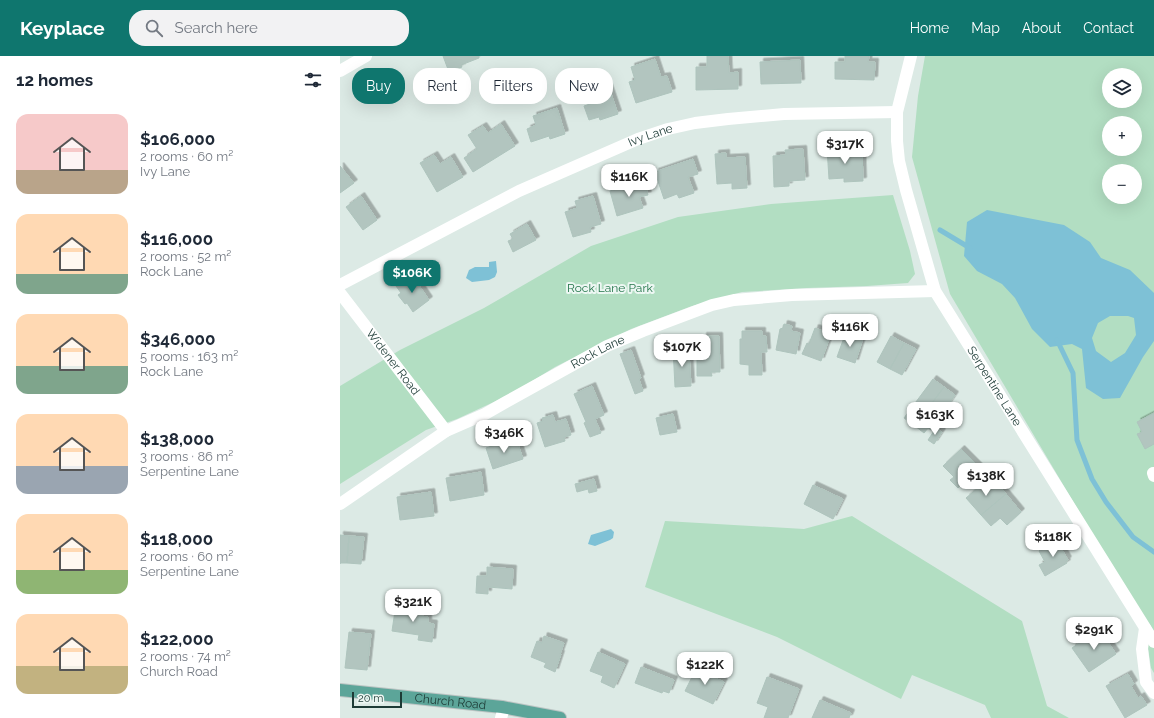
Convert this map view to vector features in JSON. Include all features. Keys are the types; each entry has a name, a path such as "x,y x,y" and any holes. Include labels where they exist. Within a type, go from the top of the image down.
{"main road":[{"name":"Church Road","path":"340,690 503,713 560,718"}],"street":[{"path":"340,71 366,56"},
{"name":"Serpentine Lane","path":"911,56 897,112 899,161 935,291 1145,628"},
{"name":"Ivy Lane","path":"340,285 519,191 638,139 668,129 728,118 784,114 897,112"},
{"name":"Rock Lane","path":"340,504 446,431 485,414 607,346 712,305 734,300 792,295 935,291"},
{"name":"Widener Road","path":"340,293 446,431"},
{"path":"1145,628 1154,642"},
{"path":"1145,628 1142,649 1146,682 1154,694"}],"green space":[{"path":"925,56 1154,56 1154,673 1151,668 1144,621 950,294 912,157 918,96"},
{"name":"Rock Lane Park","path":"893,195 910,251 915,274 908,283 742,292 692,306 631,329 555,367 511,394 457,419 426,430 340,484 340,386 400,350 484,308 591,246 678,217 771,204"},
{"path":"852,516 1022,621 1047,706 1069,718 991,718 985,705 912,675 901,699 777,637 645,587 665,521 804,529"}],"water":[{"path":"987,210 1064,225 1090,242 1101,258 1130,270 1154,293 1154,341 1143,357 1120,398 1103,399 1086,388 1082,349 1072,344 1050,347 1032,329 1015,298 1002,284 977,271 964,256 967,222","holes":["1110,316 1128,316 1134,318 1136,335 1125,353 1111,362 1096,351 1092,338 1098,323"]},
{"path":"496,261 497,272 495,277 489,280 472,282 466,278 469,270 475,267 489,267 489,262"},
{"path":"611,529 614,532 613,538 610,540 595,546 588,544 591,535"}],"building":[{"path":"443,56 479,56 479,58 461,65 462,67 459,68 448,68"},
{"path":"707,56 728,56 729,73 738,72 738,89 696,90 696,67 707,67"},
{"path":"845,56 869,56 868,62 875,62 874,80 835,79 835,62 845,62"},
{"path":"655,59 661,77 667,76 672,92 636,103 629,82 635,80 631,67"},
{"path":"800,60 801,83 761,84 760,62"},
{"path":"613,100 618,114 600,120 599,117 589,120 584,106 590,104 613,104"},
{"path":"557,108 565,134 550,139 549,136 531,142 527,129 536,125 533,116"},
{"path":"501,124 515,146 473,172 464,158 477,149 468,135 483,126 488,133"},
{"path":"827,148 846,148 846,151 862,150 863,181 844,182 844,178 829,179"},
{"path":"803,149 805,180 789,181 789,186 774,187 773,156 786,155 785,150"},
{"path":"726,153 726,158 745,157 747,188 732,189 732,183 717,184 715,154"},
{"path":"434,155 440,164 451,157 463,177 437,192 420,163"},
{"path":"693,159 698,174 688,177 694,193 679,198 677,194 664,199 655,172"},
{"path":"340,166 354,183 340,193"},
{"path":"644,181 648,195 639,197 643,208 617,216 610,191"},
{"path":"361,196 377,220 363,230 346,207"},
{"path":"593,196 601,224 590,227 591,232 573,237 565,212 577,208 575,201"},
{"path":"527,224 536,240 513,252 508,241 513,239 510,234"},
{"path":"412,275 429,300 413,312 407,303 405,304 398,295 401,293 396,286"},
{"path":"784,324 792,326 791,331 800,333 796,354 776,350 780,329 783,328"},
{"path":"815,328 831,334 821,361 802,354 807,343 809,344"},
{"path":"742,331 762,331 762,336 766,336 767,352 761,352 762,375 749,375 749,365 740,364 740,339 742,339"},
{"path":"846,332 863,338 855,363 837,357"},
{"path":"703,336 719,336 720,372 711,372 712,376 697,376 697,355 703,355"},
{"path":"891,336 904,343 890,369 877,362"},
{"path":"904,343 916,349 902,375 890,369"},
{"path":"685,347 686,353 689,353 691,386 675,387 673,348"},
{"path":"631,350 641,378 639,379 643,391 635,394 620,354"},
{"path":"933,379 944,387 915,426 904,418"},
{"path":"592,386 604,415 595,419 601,433 590,437 584,423 586,422 574,394"},
{"path":"944,387 955,395 931,430 928,428 924,433 915,426"},
{"path":"1154,413 1154,444 1145,449 1137,434 1142,432 1137,422"},
{"path":"673,414 677,432 660,435 656,418"},
{"path":"553,415 555,422 566,419 571,435 564,437 565,441 545,447 537,423 543,421 542,418"},
{"path":"936,428 942,432 934,444 928,440"},
{"path":"516,438 523,459 493,469 486,448"},
{"path":"961,449 980,468 958,488 950,480 954,477 943,466"},
{"path":"481,472 484,495 450,501 446,478"},
{"path":"594,479 597,491 589,493 588,489 577,492 575,484"},
{"path":"986,481 990,486 996,482 1006,494 981,515 966,498"},
{"path":"813,485 843,499 833,519 804,504"},
{"path":"431,492 434,516 400,520 397,497"},
{"path":"1006,494 1021,512 1007,525 1000,518 991,526 981,515"},
{"path":"340,535 349,536 347,563 340,563"},
{"path":"349,536 364,537 361,564 347,563"},
{"path":"1057,541 1068,560 1066,561 1067,563 1045,576 1039,565 1045,562 1039,551"},
{"path":"487,567 513,569 512,589 488,587 488,594 476,593 477,576 487,576"},
{"path":"396,604 422,609 421,616 428,617 428,623 434,624 432,642 418,640 419,635 392,631"},
{"path":"1099,629 1116,654 1089,672 1072,648"},
{"path":"349,632 371,634 367,670 345,668"},
{"path":"544,636 564,643 555,672 544,667 546,663 531,657 537,641 542,643"},
{"path":"598,652 625,664 614,688 601,682 603,676 590,671"},
{"path":"641,667 674,680 669,693 663,691 662,693 635,683"},
{"path":"708,667 716,671 713,677 724,682 713,704 685,691 695,671 704,675"},
{"path":"1128,674 1134,684 1131,686 1138,698 1141,696 1147,705 1125,718 1106,686"},
{"path":"767,677 799,689 788,718 764,718 768,707 757,703"},
{"path":"820,700 851,713 849,718 812,718"}],"waterway":[{"path":"940,230 970,248"},
{"path":"1057,340 1073,373 1077,440 1092,479 1106,502 1133,537 1154,552"}]}
